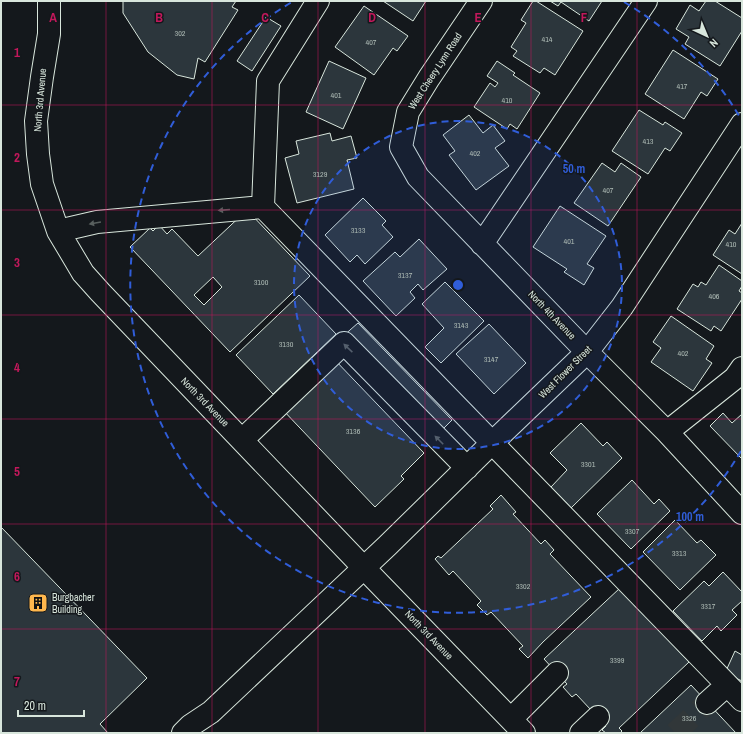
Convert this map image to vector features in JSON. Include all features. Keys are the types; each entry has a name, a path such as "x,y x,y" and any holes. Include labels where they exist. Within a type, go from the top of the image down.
{"street":[{"name":"North 3rd Avenue","path":"49,1 49,34 36,121 38,154 42,184 58,231 83,273 517,726"},
{"path":"318,1 268,81 263,207 493,442 671,635 742,700"},
{"name":"West Cheery Lynn Road","path":"401,147 408,112 481,1"},
{"path":"482,244 646,1"},
{"name":"West Flower Street","path":"183,733 190,726 211,712 364,568 587,352 622,307 742,124"},
{"name":"North 4th Avenue","path":"401,147 418,177 587,352 668,432 742,512"},
{"path":"58,231 96,222 263,207"},
{"path":"242,440 344,343 467,468"},
{"path":"668,432 735,378 742,368"},
{"path":"517,726 557,673"},
{"path":"707,703 727,685"},
{"path":"581,733 598,717"}],"building":[{"path":"123,1 236,1 232,7 238,10 205,62 198,58 194,79 177,75 148,52 123,13"},
{"path":"383,1 426,1 413,21"},
{"path":"533,1 536,1 583,31 555,75 544,68 540,73 513,56 517,51 511,47 526,23 521,20"},
{"path":"550,1 602,1 589,21 561,2 558,6"},
{"path":"706,1 715,1 742,18 742,31 720,66 685,44 689,37 676,29 690,5 699,11"},
{"path":"364,6 408,36 397,51 393,48 374,75 335,47"},
{"path":"266,17 281,26 252,71 237,61"},
{"path":"673,50 718,79 707,96 701,92 684,119 645,94"},
{"path":"329,61 366,78 343,129 306,112"},
{"path":"497,61 515,73 513,75 540,93 517,129 510,124 507,129 474,107 490,83 495,87 498,83 487,76"},
{"path":"639,110 663,125 665,122 682,133 670,151 665,148 648,174 612,151"},
{"path":"469,115 483,133 493,125 505,141 495,148 509,166 476,190 449,155 455,151 443,135"},
{"path":"330,133 332,141 351,136 357,158 347,160 354,189 297,203 285,158 299,154 296,141"},
{"path":"602,163 615,172 621,163 641,177 608,226 574,203"},
{"path":"363,198 386,221 382,225 393,237 365,264 357,255 350,262 325,235"},
{"path":"560,206 606,236 587,264 594,268 584,285 564,272 567,269 533,247"},
{"path":"247,210 310,276 230,352 130,247 150,228 153,231 159,225 167,234 172,229 198,256","holes":["213,277 222,287 204,305 194,295"]},
{"path":"742,223 742,274 713,255 729,230 735,234"},
{"path":"419,239 447,269 423,290 418,284 410,292 415,298 396,316 363,281 395,252 400,257"},
{"path":"719,265 742,281 742,286 739,291 742,293 742,299 721,331 714,326 711,331 677,309 693,284 698,287 701,282 706,285"},
{"path":"445,282 484,321 441,363 425,347 444,328 422,304"},
{"path":"299,295 336,334 273,394 236,355"},
{"path":"671,316 714,346 706,359 712,363 693,391 651,362 661,348 653,342"},
{"path":"358,323 452,420 437,435 342,337"},
{"path":"489,324 526,363 494,394 456,354"},
{"path":"333,358 424,453 401,476 404,479 375,507 281,408"},
{"path":"723,413 732,423 742,414 742,459 710,426"},
{"path":"581,423 603,446 607,442 622,458 571,508 551,487 567,470 550,453"},
{"path":"632,480 654,504 659,499 670,511 631,549 597,514"},
{"path":"501,495 516,512 513,514 541,544 545,540 554,550 550,554 591,597 528,658 519,649 523,646 491,612 487,615 477,605 481,601 453,571 449,575 435,559 438,556 441,558 493,509 490,506"},
{"path":"675,520 697,543 701,540 716,555 680,590 643,552"},
{"name":"Burgbacher Building","path":"1,527 147,678 100,724 108,733 1,733"},
{"path":"723,572 742,592 742,601 732,610 737,615 721,631 717,626 702,641 673,611 704,581 709,586"},
{"path":"620,588 689,662 619,728 622,731 620,733 606,733 602,730 606,726 576,694 572,697 563,687 567,684 544,659"},
{"path":"735,651 742,655 742,681 725,673"},
{"path":"691,685 736,733 640,733"}],"tunnel":[{"path":"675,733 707,703"}],"place":[{"name":"Burgbacher Building","path":"38,603"}]}
